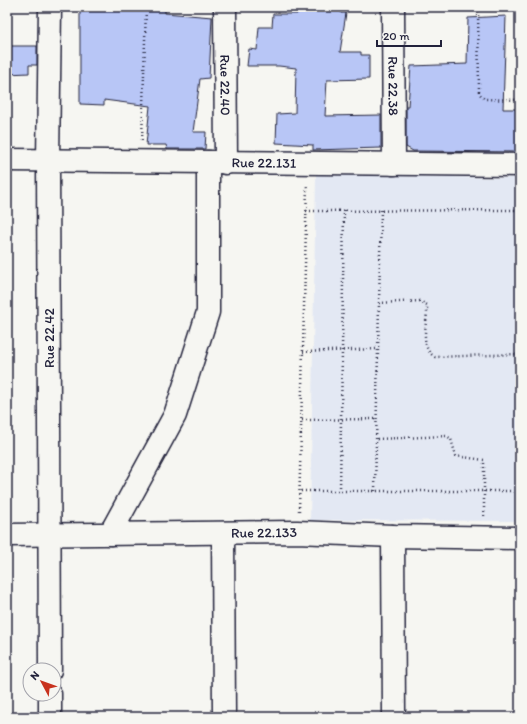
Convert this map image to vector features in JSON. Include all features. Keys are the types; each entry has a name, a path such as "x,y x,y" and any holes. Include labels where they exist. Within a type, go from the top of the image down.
{"street":[{"name":"Rue 22.42","path":"50,7 48,161 50,662"},
{"name":"Rue 22.40","path":"110,534 175,415 208,312 225,7"},
{"name":"Rue 22.38","path":"393,7 394,164"},
{"name":"Rue 22.131","path":"7,160 520,166"},
{"name":"Rue 22.133","path":"7,535 222,534 297,532 393,536 483,536 520,538"},
{"path":"222,534 224,717"},
{"path":"393,536 394,717"},
{"path":"50,702 50,717"}],"path":[{"path":"141,162 146,7"},
{"path":"478,7 479,93 484,99 520,100"},
{"path":"297,532 300,491 308,163"},
{"path":"340,491 344,210"},
{"path":"375,491 381,210"},
{"path":"306,211 520,210"},
{"path":"379,303 420,301 426,305 425,346 428,353 435,357 520,354"},
{"path":"303,352 378,350"},
{"path":"302,420 377,419"},
{"path":"376,439 447,436 451,438 456,456 484,460 485,491 483,536"},
{"path":"300,491 520,491"}],"shaded area":[{"path":"316,175 520,178 520,521 310,520"}],"building":[{"path":"80,7 165,7 165,13 212,17 209,78 200,79 193,132 206,132 205,149 167,149 166,145 146,145 150,106 104,100 104,105 80,104"},
{"path":"298,7 342,7 341,13 346,13 340,52 361,52 361,55 369,55 369,79 327,80 325,116 381,115 381,148 313,150 313,145 276,143 277,114 295,113 296,68 279,66 247,66 249,49 257,50 259,27 272,27 273,14 297,14"},
{"path":"506,16 503,109 520,109 520,152 413,151 406,147 406,106 408,106 411,66 467,64 468,18"},
{"path":"7,46 37,46 37,65 29,65 29,73 7,74"}]}
